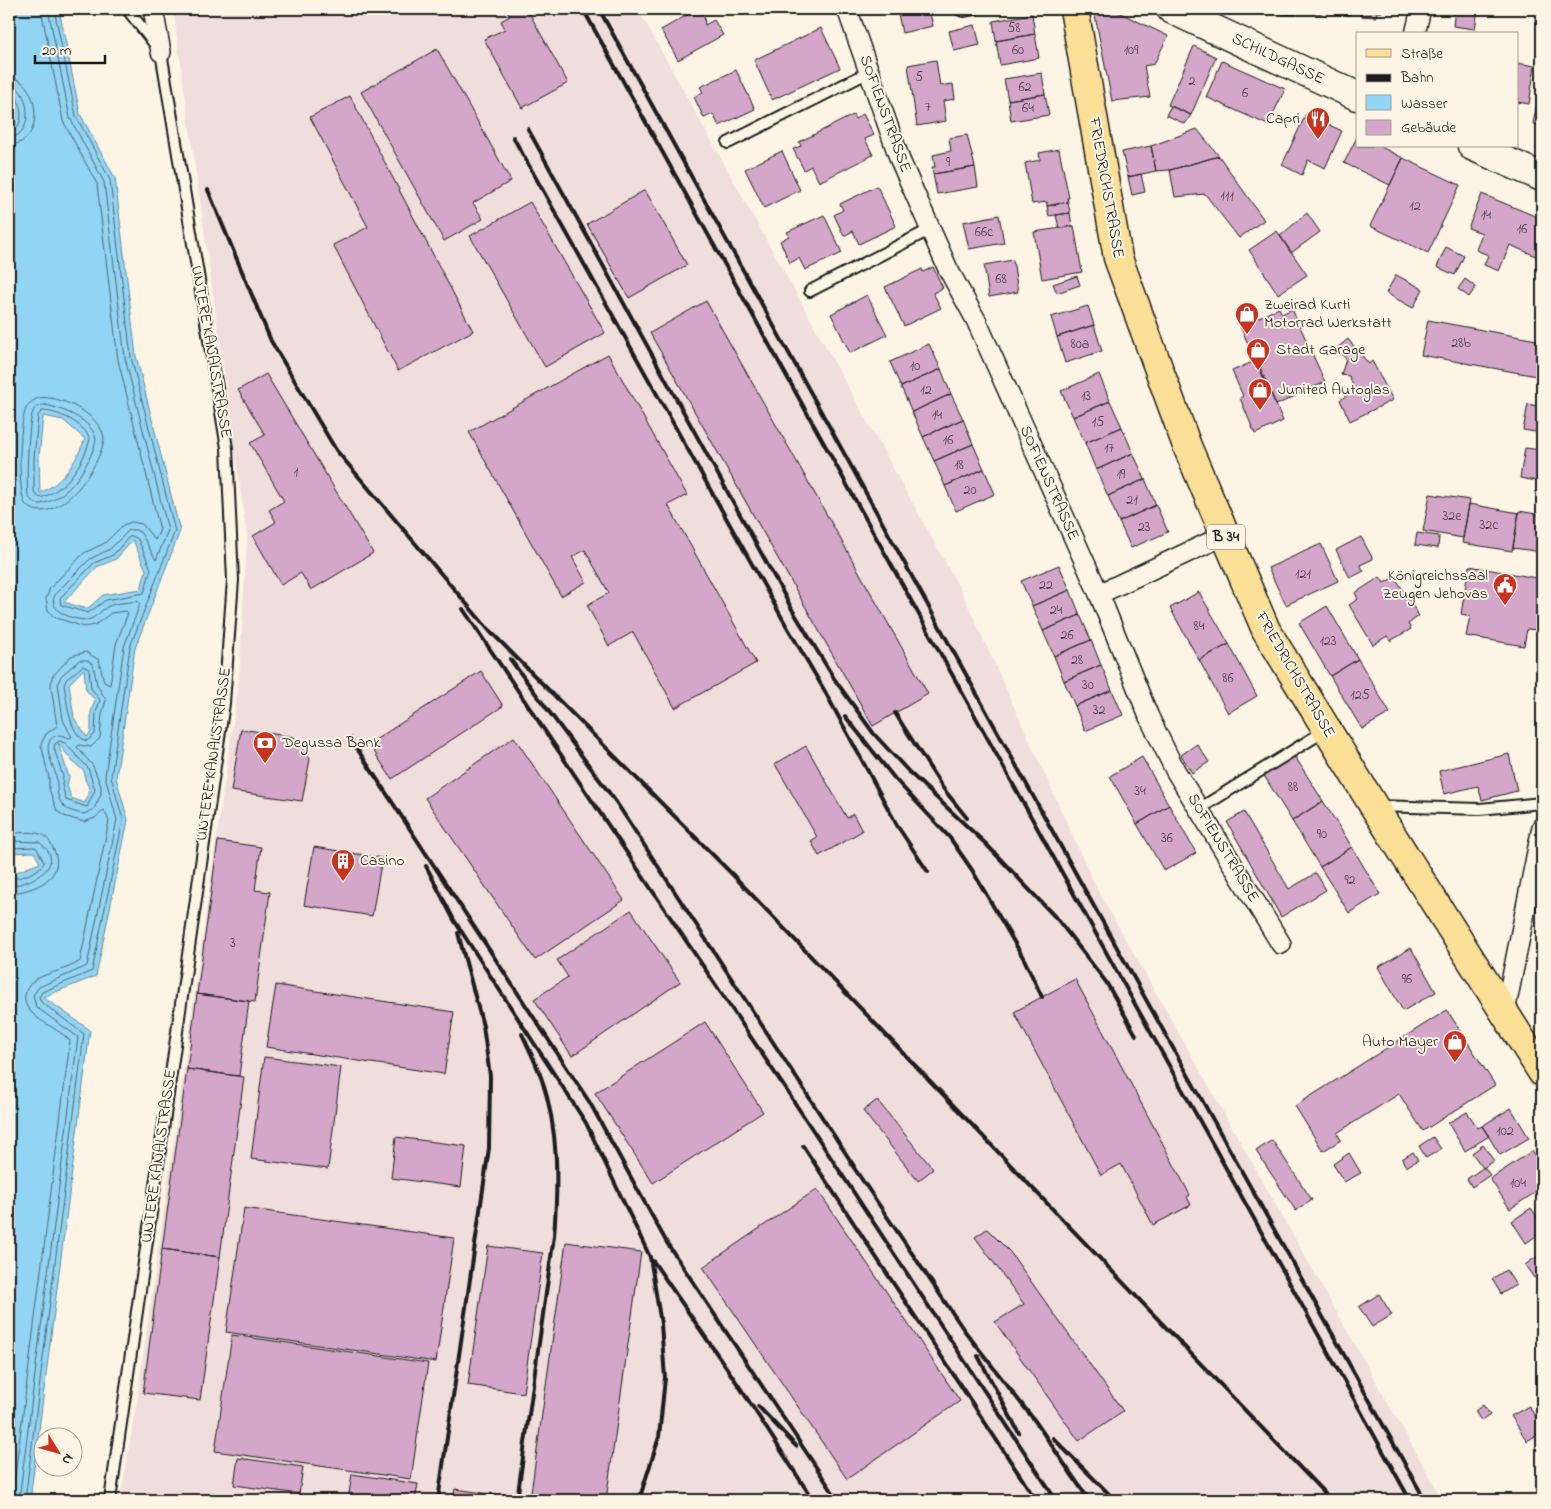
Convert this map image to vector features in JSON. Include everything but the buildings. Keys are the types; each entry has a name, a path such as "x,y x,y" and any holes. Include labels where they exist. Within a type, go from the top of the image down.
{"main road":[{"name":"FRIEDRICHSTRASSE","path":"1074,9 1118,258 1187,446 1266,630 1326,730 1506,1012 1542,1072"}],"street":[{"name":"UNTERE KANALSTRASSE","path":"153,9 161,52"},
{"name":"SOFIENSTRASSE","path":"847,9 900,160 948,269 976,320 1099,594 1149,717 1175,770 1281,944"},
{"name":"SCHILDGASSE","path":"1171,9 1356,96"},
{"path":"1415,32 1421,9"},
{"path":"1476,148 1542,178"},
{"path":"1099,594 1225,535"},
{"path":"1506,1012 1542,827"}],"lane":[{"path":"127,9 161,52"},
{"path":"959,9 963,11 974,9"},
{"name":"UNTERE KANALSTRASSE","path":"110,1500 224,703 233,580 227,448 161,52"},
{"path":"728,143 869,72"},
{"path":"810,291 931,229"},
{"path":"1199,809 1326,730"},
{"path":"1373,805 1480,809 1542,803"}],"shaded area":[{"path":"173,9 638,9 962,592 1096,887 1443,1500 120,1500 137,1400 239,680 247,537"}],"water":[{"path":"9,9 59,9 80,114 115,178 136,356 180,531 135,648 116,778 128,820 96,976 43,997 90,1030 39,1426 32,1426 33,1476 30,1500 9,1500 9,875 40,863 34,852 9,853 9,128 16,122 9,90","holes":["43,416 63,420 85,439 68,471 56,483 40,493 39,458","133,540 146,570 141,589 103,595 87,609 64,602 97,567 116,559","84,669 86,690 95,700 91,712 91,732 87,737 74,718 69,684","58,743 73,762 84,771 90,790 85,803 71,798 67,785 69,777"]}],"railway":[{"path":"583,9 1410,1500"},
{"path":"599,9 1086,892 1425,1500"},
{"path":"528,129 793,611 835,680 874,734 910,773 986,844 1058,920 1106,982 1136,1035"},
{"path":"513,137 823,688 898,827 928,872"},
{"path":"208,190 271,341 336,450 493,635"},
{"path":"463,609 787,1091 1056,1500"},
{"path":"489,630 732,874 1331,1500"},
{"path":"510,659 616,802 854,1166"},
{"path":"895,713 942,787 967,818"},
{"path":"845,716 895,779 950,838 972,870 1024,959 1042,997"},
{"path":"350,738 590,1103 667,1243 838,1500"},
{"path":"426,866 454,920 586,1123 650,1257 661,1324 665,1378 659,1437 639,1500"},
{"path":"438,1500 489,1148 490,1076 483,1026 458,933"},
{"path":"517,1500 554,1236 556,1197 556,1158 548,1099 538,1069 522,1034"},
{"path":"803,1146 1036,1500"},
{"path":"850,1162 964,1330 1035,1421 1089,1500"},
{"path":"653,1261 739,1386 813,1500"},
{"path":"978,1356 1019,1433"},
{"path":"758,1406 796,1446"},
{"path":"1053,1438 1115,1500"}],"place":[{"name":"Capri","path":"1318,140"},
{"name":"Zweirad Kurti Motorrad Werkstatt","path":"1247,335"},
{"name":"Stadt Garage","path":"1258,371"},
{"name":"Junited Autoglas","path":"1260,411"},
{"name":"Königreichssaal Zeugen Jehovas","path":"1505,606"},
{"name":"Degussa Bank","path":"265,764"},
{"name":"Casino","path":"343,882"},
{"name":"Auto Mayer","path":"1455,1063"}]}
